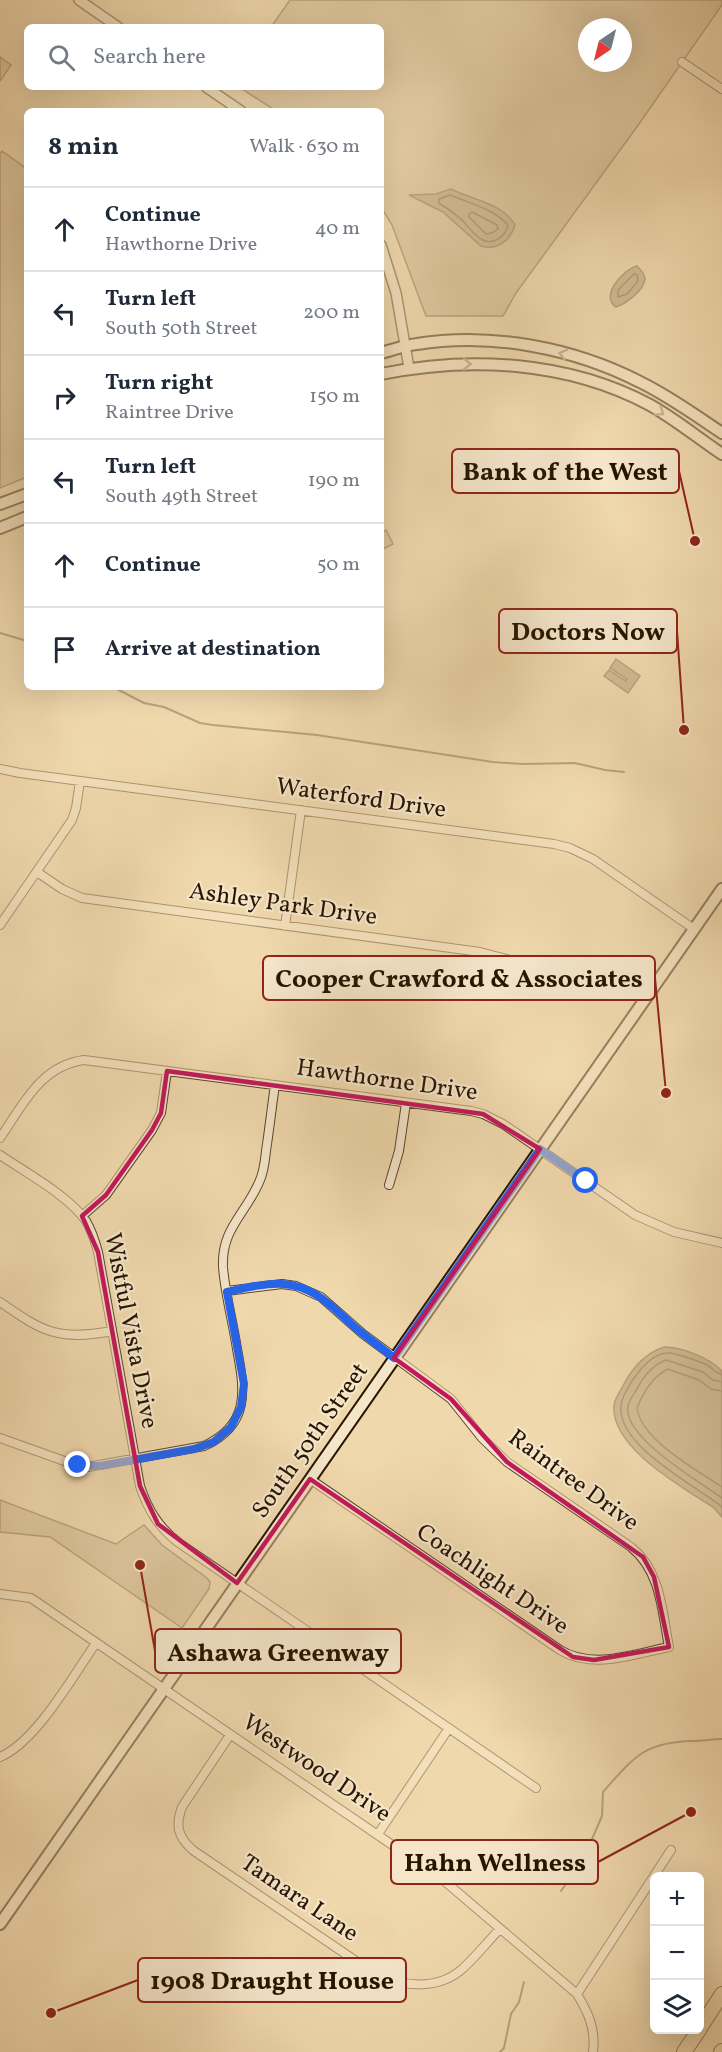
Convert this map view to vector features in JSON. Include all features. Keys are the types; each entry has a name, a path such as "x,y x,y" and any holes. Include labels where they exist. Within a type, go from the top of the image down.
{"highway":[{"path":"704,2021 722,1994"},
{"path":"684,2052 696,2034"}],"main road":[{"path":"384,352 404,346 444,341 504,343 560,352 587,360 638,381 664,394 722,432"},
{"path":"384,373 449,364 502,363 582,379 626,393 652,406 722,454"},
{"path":"0,504 24,495"},
{"path":"0,528 24,518"},
{"name":"South 50th Street","path":"0,1924 722,889"}],"street":[{"path":"79,0 114,24"},
{"path":"682,62 722,89"},
{"path":"210,90 237,108"},
{"path":"384,255 396,293 409,368"},
{"name":"Waterford Drive","path":"0,769 570,848 593,859 694,929"},
{"path":"0,925 3,914 37,872 72,820 80,781"},
{"path":"285,926 300,810"},
{"name":"Ashley Park Drive","path":"37,872 62,890 82,898 480,952 529,965"},
{"name":"Hawthorne Drive","path":"0,1138 43,1078 61,1065 84,1060 406,1102 483,1114 503,1124 635,1215 674,1232 722,1242"},
{"path":"82,1216 106,1195 152,1130 160,1113 167,1071"},
{"path":"0,1438 78,1465 100,1466 204,1446 223,1435 237,1418 244,1384 223,1266 226,1240 233,1223 255,1191 263,1172 275,1085"},
{"path":"389,1185 399,1150 406,1102"},
{"name":"Wistful Vista Drive","path":"0,1155 66,1201 82,1216 94,1235 135,1460 144,1500 158,1524 179,1543 536,1788"},
{"name":"Raintree Drive","path":"227,1292 270,1284 310,1290 327,1301 363,1334 394,1358 451,1399 482,1438 507,1462 631,1546 643,1557 654,1577 669,1647"},
{"path":"0,1302 28,1321 51,1332 77,1336 112,1332"},
{"name":"Coachlight Drive","path":"310,1479 573,1657 594,1660 669,1647"},
{"name":"Westwood Drive","path":"0,1594 31,1598 442,1879 577,1994 587,2011 594,2033 594,2052"},
{"path":"0,1757 22,1744 38,1726 96,1643"},
{"path":"378,1834 449,1728"},
{"name":"Tamara Lane","path":"230,1735 182,1807 178,1819 179,1832 185,1844 194,1851 375,1974 390,1981 415,1985 440,1981 460,1971 500,1929"},
{"path":"577,1994 671,1850"}],"highlighted area":[{"path":"167,1071 483,1114 540,1149 394,1358 451,1399 507,1462 643,1557 654,1577 669,1647 594,1660 573,1657 310,1479 237,1583 158,1524 140,1486 98,1252 82,1216 106,1195 152,1130 161,1113"}],"shaded area":[{"path":"290,0 722,0 722,5 516,293 503,316 426,316 392,225 384,212 384,108 271,108 244,90 384,90 384,24 273,24"},
{"path":"0,57 11,65 0,81"},
{"path":"2,151 24,167 24,478 0,488 0,154"},
{"path":"386,530 393,544 384,548 384,531"},
{"path":"0,1500 116,1544 144,1525 162,1545 207,1578 210,1582 209,1589 182,1628 50,1537 0,1532"}],"water":[{"path":"451,189 503,212 515,225 510,236 497,246 481,246 443,212 409,195 436,194"},
{"path":"637,266 644,275 644,284 634,296 616,307 611,302 610,296 615,283 626,272"},
{"path":"616,659 640,676 628,693 604,676 609,670 626,681 627,679 610,668"},
{"path":"664,1347 695,1354 722,1371 722,1517 714,1508 651,1465 624,1436 616,1421 614,1405 628,1378 646,1357"}],"waterway":[{"path":"0,633 24,640"},
{"path":"119,690 144,703 164,707 200,723 317,735 493,762 575,763 624,772"},
{"path":"561,1891 583,1860 602,1816 603,1792 623,1769 641,1754 663,1744 722,1739"},
{"path":"500,2052 504,2048 511,2014 519,2002 524,1982"}],"place":[{"name":"Bank of the West","path":"695,541"},
{"name":"Doctors Now","path":"684,730"},
{"name":"Cooper Crawford & Associates","path":"666,1093"},
{"name":"Ashawa Greenway","path":"140,1565"},
{"name":"Hahn Wellness","path":"691,1812"},
{"name":"1908 Draught House","path":"51,2013"}],"route":[{"path":"78,1465 100,1466 194,1449 214,1442 231,1427 241,1407 244,1384 227,1292 270,1284 296,1286 310,1290 332,1305 340,1315 394,1358 540,1149 586,1181"}]}
